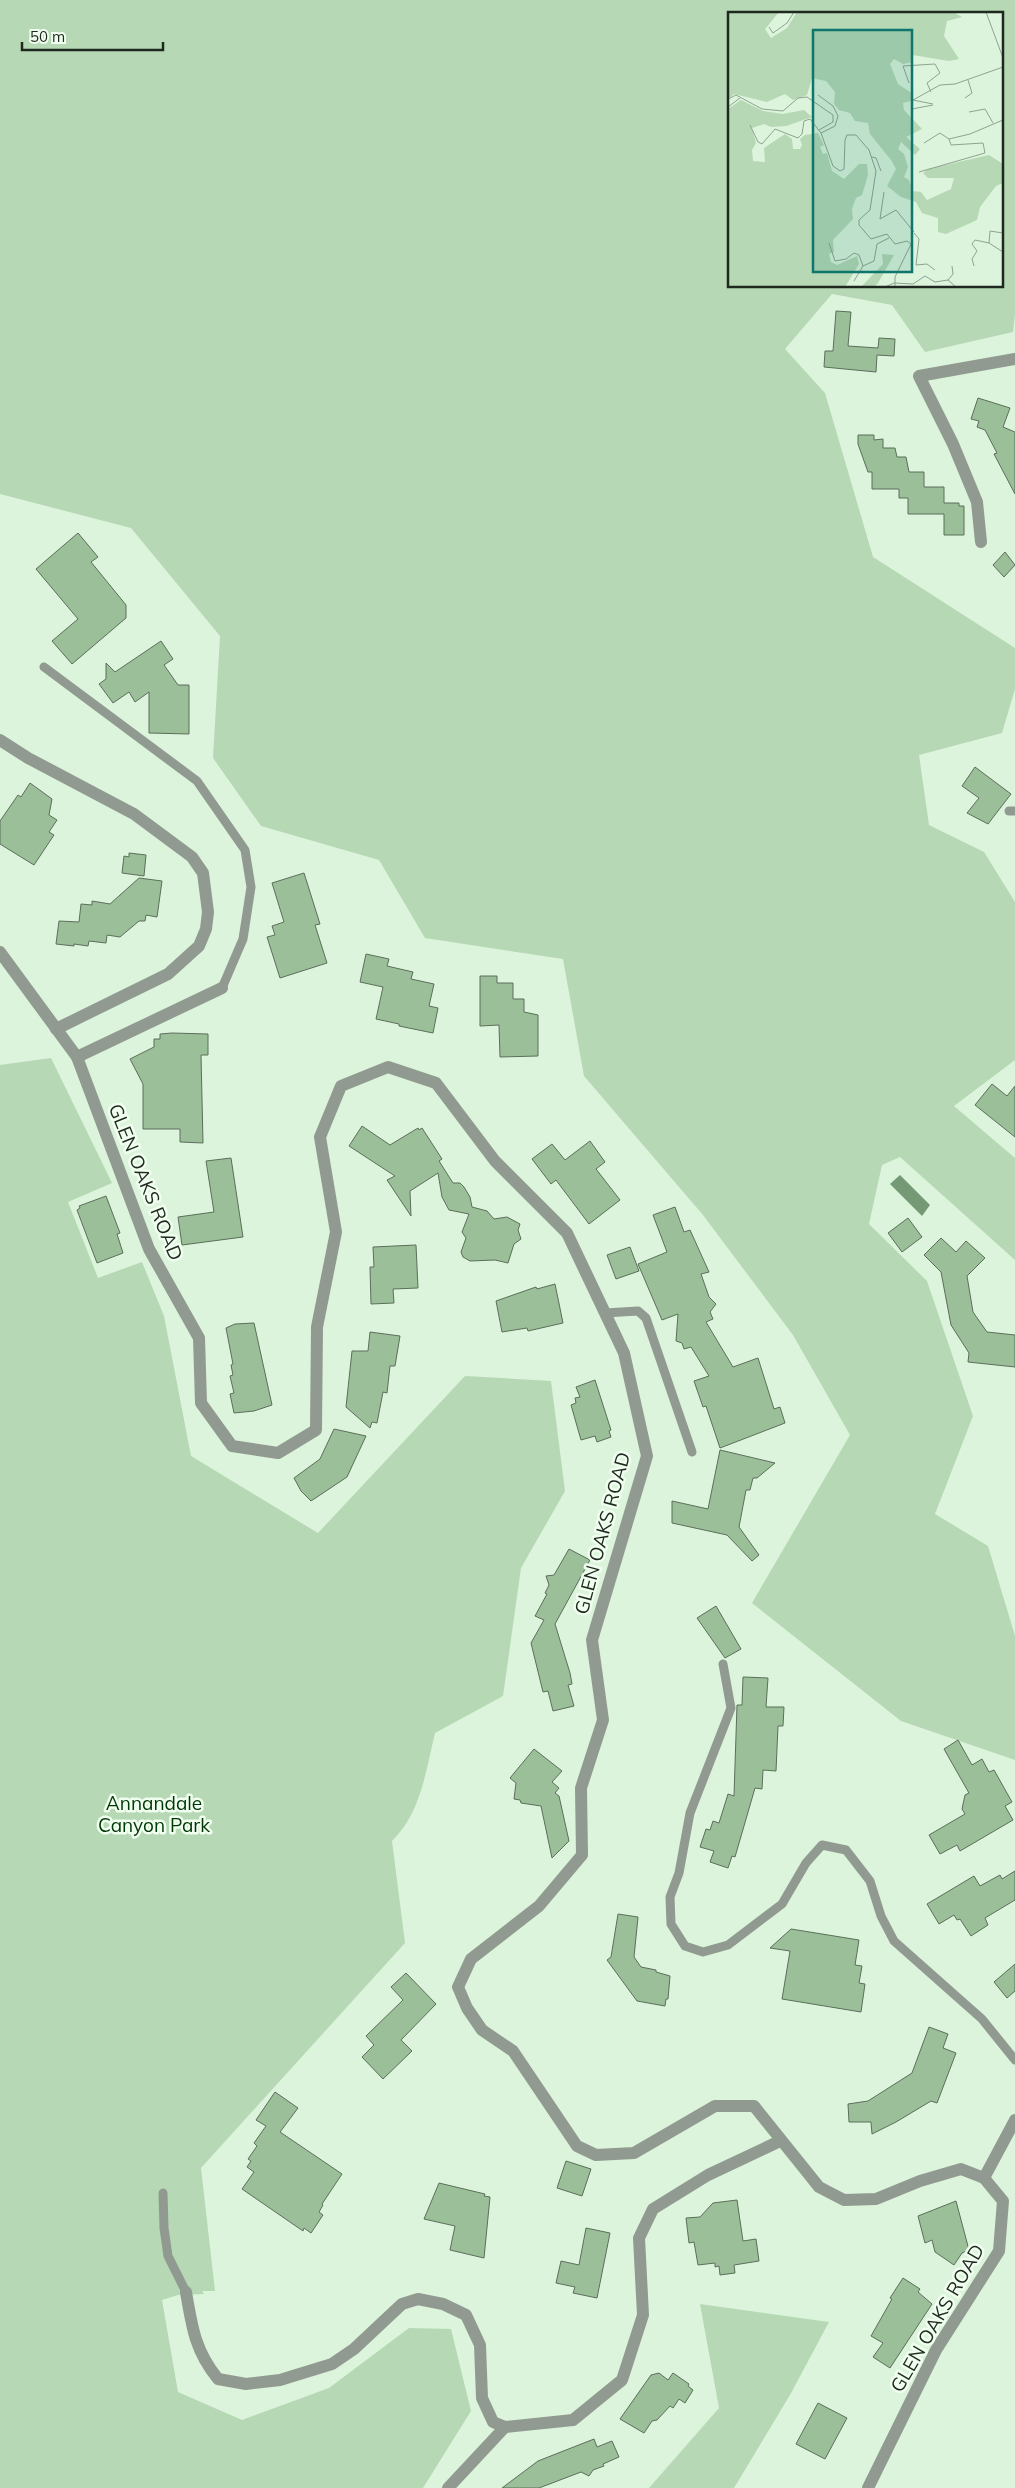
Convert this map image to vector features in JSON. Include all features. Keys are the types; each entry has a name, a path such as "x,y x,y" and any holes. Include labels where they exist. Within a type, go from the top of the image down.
{"street":[{"path":"981,542 977,502 953,444 919,376 1015,359"},
{"path":"0,740 28,758 134,814 192,857 203,873 208,912 206,929 199,946 168,974 56,1029"},
{"name":"GLEN OAKS ROAD","path":"0,952 77,1057 148,1249 199,1338 200,1404 232,1446 278,1453 316,1430 317,1328 336,1232 320,1137 342,1086 388,1067 436,1083 495,1161 566,1233 624,1353 647,1456 592,1640 603,1720 581,1788 582,1855 539,1906 471,1959 458,1987 467,2008 482,2030 513,2051 577,2146 596,2155 634,2153 715,2106 754,2106 819,2187 844,2200 876,2199 920,2181 961,2169 984,2178 1003,2201 999,2251 936,2350 868,2488"},
{"path":"77,1057 222,988"},
{"path":"984,2178 1015,2120"},
{"path":"183,2287 194,2338 205,2363 218,2379 246,2384 280,2380 332,2364 354,2349 402,2304 418,2299 443,2304 466,2316 480,2345 482,2398 494,2422 505,2427 573,2420 622,2380 642,2316 639,2238 654,2209 708,2175 780,2140"},
{"path":"448,2488 505,2427"}],"lane":[{"path":"44,667 197,781 245,850 251,888 243,939 222,988"},
{"path":"605,1313 638,1310 646,1318 692,1452"},
{"path":"723,1664 731,1708 690,1813 679,1873 670,1897 671,1924 685,1946 703,1952 728,1945 782,1904 806,1863 822,1845 846,1850 870,1881 881,1916 894,1941 982,2019 1015,2060"},
{"path":"163,2193 164,2228 168,2256 183,2287"}],"green space":[{"path":"0,0 1015,0 1015,313 1013,332 925,352 892,305 832,294 785,349 825,393 873,557 1015,648 1015,689 1002,733 919,755 929,825 984,852 1015,902 1015,1060 954,1106 1015,1158 1015,1260 900,1157 882,1165 869,1224 927,1281 973,1416 935,1514 988,1546 1015,1636 1015,1760 901,1721 752,1603 850,1435 793,1335 703,1215 584,1076 563,959 425,938 379,860 261,826 213,758 220,636 131,528 0,494"},
{"name":"Annandale Canyon Park","path":"51,1058 112,1183 68,1202 98,1278 142,1262 164,1316 191,1456 318,1533 465,1376 551,1381 565,1491 521,1568 503,1696 435,1733 416,1804 410,1818 392,1841 405,1943 201,2168 215,2291 202,2291 204,2294 178,2295 162,2300 178,2392 242,2420 329,2388 409,2328 451,2329 471,2411 423,2488 0,2488 0,1065"},
{"path":"700,2304 829,2322 790,2395 734,2488 649,2488 719,2408"}],"shaded area":[{"path":"900,1175 930,1205 922,1216 890,1184"}],"building":[{"path":"836,311 851,312 848,346 878,348 879,338 895,339 894,356 877,355 876,372 824,367 825,351 833,351"},
{"path":"978,398 1010,408 1003,427 1015,432 1015,494 994,454 997,453 985,430 977,427 979,421 971,419"},
{"path":"858,435 874,435 874,440 883,439 883,448 895,448 897,457 906,457 909,472 924,472 924,487 944,487 944,503 959,503 959,506 964,506 964,535 944,535 944,514 908,514 908,498 899,498 899,489 872,489 872,472 868,472 858,444"},
{"path":"78,533 98,557 91,562 126,605 126,618 72,664 52,641 78,619 36,569"},
{"path":"1005,552 1015,565 1004,577 993,565"},
{"path":"161,641 173,659 164,665 178,685 189,685 189,734 149,733 149,692 135,702 129,692 113,703 99,684 106,679 106,663 115,672"},
{"path":"975,767 1011,794 988,824 967,813 979,798 962,786"},
{"path":"30,783 52,799 49,815 57,820 49,832 54,835 34,865 0,844 0,821 18,795 21,797"},
{"path":"129,853 146,855 144,876 122,873 124,856 129,857"},
{"path":"304,873 320,924 315,925 327,963 280,978 267,937 275,935 272,926 284,922 272,883"},
{"path":"139,878 162,881 157,917 146,915 145,921 139,921 120,937 107,935 106,943 89,941 88,946 56,944 59,921 79,922 81,904 92,905 92,901 110,904"},
{"path":"366,954 389,959 387,966 413,972 411,979 434,984 429,1006 438,1008 433,1033 376,1019 383,987 360,982"},
{"path":"480,976 497,976 497,983 513,983 513,999 524,999 524,1012 538,1015 538,1056 500,1057 499,1025 480,1026"},
{"path":"160,1034 208,1034 208,1055 201,1055 203,1143 180,1142 180,1129 143,1129 143,1084 130,1059 154,1047 154,1039 160,1039"},
{"path":"992,1084 1007,1096 1015,1086 1015,1137 975,1105"},
{"path":"362,1126 390,1145 418,1128 419,1130 422,1128 442,1159 439,1161 453,1183 460,1183 464,1187 470,1197 472,1207 487,1211 494,1219 507,1217 520,1224 518,1230 521,1239 514,1244 508,1263 495,1260 470,1261 463,1257 461,1252 466,1238 462,1232 469,1214 449,1210 442,1197 438,1173 410,1191 411,1216 387,1180 395,1176 349,1146"},
{"path":"590,1141 605,1162 596,1169 620,1200 589,1224 556,1180 551,1184 532,1159 552,1144 565,1160"},
{"path":"231,1158 243,1237 182,1245 178,1217 214,1212 206,1161"},
{"path":"106,1196 120,1233 117,1234 123,1253 97,1263 77,1210 80,1208 79,1206"},
{"path":"675,1207 684,1232 690,1230 709,1272 701,1274 709,1297 716,1304 710,1312 713,1319 706,1322 733,1367 758,1358 774,1409 780,1407 785,1423 720,1448 706,1406 703,1407 694,1381 709,1376 691,1347 684,1349 682,1343 676,1341 678,1314 662,1320 638,1264 667,1252 653,1215"},
{"path":"908,1218 922,1237 902,1252 888,1233"},
{"path":"941,1238 956,1252 966,1241 985,1258 967,1276 973,1312 987,1332 1015,1335 1015,1367 968,1362 969,1353 951,1325 941,1272 924,1255"},
{"path":"416,1245 418,1288 393,1289 394,1303 371,1304 370,1267 374,1267 373,1247"},
{"path":"630,1247 639,1271 616,1279 607,1255"},
{"path":"555,1284 563,1323 528,1331 527,1328 502,1332 496,1301 536,1287 537,1289"},
{"path":"254,1323 272,1405 254,1411 234,1413 230,1394 234,1393 230,1376 233,1375 231,1365 233,1364 226,1328 235,1324"},
{"path":"370,1332 400,1336 395,1366 390,1366 387,1393 383,1392 377,1423 372,1422 370,1428 346,1407 352,1351 368,1351"},
{"path":"595,1380 611,1430 609,1431 611,1437 597,1442 595,1436 581,1440 571,1405 576,1403 575,1398 580,1397 576,1387"},
{"path":"334,1429 366,1436 347,1477 311,1501 301,1491 294,1478 320,1459"},
{"path":"720,1450 775,1463 757,1478 753,1478 750,1490 746,1490 739,1527 759,1555 752,1561 727,1535 672,1523 672,1501 708,1509"},
{"path":"569,1549 590,1560 555,1624 570,1673 572,1684 568,1685 574,1706 553,1711 548,1691 543,1692 531,1643 544,1620 535,1616 547,1594 545,1593 549,1585 546,1576 554,1575"},
{"path":"716,1606 741,1649 725,1658 697,1618"},
{"path":"743,1677 768,1678 766,1707 784,1707 783,1726 778,1726 776,1771 763,1770 762,1789 755,1788 735,1857 732,1856 728,1868 710,1862 714,1851 700,1847 706,1829 710,1830 713,1821 719,1823 728,1794 734,1796 737,1705 742,1705"},
{"path":"958,1740 972,1765 982,1759 989,1772 994,1770 1012,1802 1005,1806 1013,1820 960,1851 957,1845 940,1854 929,1835 965,1814 962,1809 965,1795 969,1793 944,1749"},
{"path":"534,1749 562,1771 552,1782 559,1788 555,1793 559,1796 569,1841 552,1858 541,1806 521,1803 520,1800 514,1799 516,1783 510,1778"},
{"path":"1015,1871 1015,1900 985,1918 988,1925 971,1936 960,1919 957,1920 954,1915 939,1924 927,1904 974,1876 980,1886 1000,1875 1002,1879"},
{"path":"618,1914 638,1917 634,1957 641,1967 656,1970 656,1972 670,1976 668,1999 666,1999 665,2006 637,2001 607,1960 611,1957"},
{"path":"791,1929 859,1940 855,1965 862,1966 859,1983 865,1984 861,2012 782,1999 790,1951 770,1948"},
{"path":"1015,1964 1015,1991 1007,1998 994,1982"},
{"path":"406,1973 436,2004 401,2040 412,2051 383,2079 362,2057 374,2045 366,2036 403,2000 391,1987"},
{"path":"929,2027 948,2034 943,2048 956,2053 937,2103 931,2101 872,2134 871,2122 849,2122 848,2104 868,2101 912,2073"},
{"path":"275,2092 298,2108 280,2132 342,2174 322,2204 319,2212 323,2215 311,2233 304,2228 303,2231 242,2189 254,2172 247,2167 251,2161 248,2159 257,2146 254,2143 266,2126 256,2120"},
{"path":"566,2161 591,2169 582,2196 557,2188"},
{"path":"439,2183 485,2194 484,2196 490,2197 484,2258 450,2250 455,2226 424,2219"},
{"path":"737,2200 743,2241 756,2239 759,2261 734,2265 735,2273 720,2275 719,2266 715,2267 715,2263 698,2265 694,2242 689,2243 686,2218 700,2217 713,2203"},
{"path":"956,2201 969,2250 962,2253 954,2265 935,2252 932,2240 925,2243 918,2216"},
{"path":"586,2228 610,2233 597,2298 573,2293 575,2287 556,2283 561,2261 579,2265"},
{"path":"903,2278 920,2289 918,2292 932,2304 890,2368 873,2357 883,2343 871,2336 892,2299 890,2298"},
{"path":"659,2373 668,2380 673,2373 689,2384 688,2386 693,2390 685,2403 679,2399 673,2408 670,2406 657,2420 652,2421 644,2433 620,2419 651,2375"},
{"path":"818,2403 847,2418 825,2459 796,2444"},
{"path":"594,2439 597,2447 612,2441 619,2457 593,2470 589,2476 581,2472 539,2488 502,2488 538,2461"}]}
